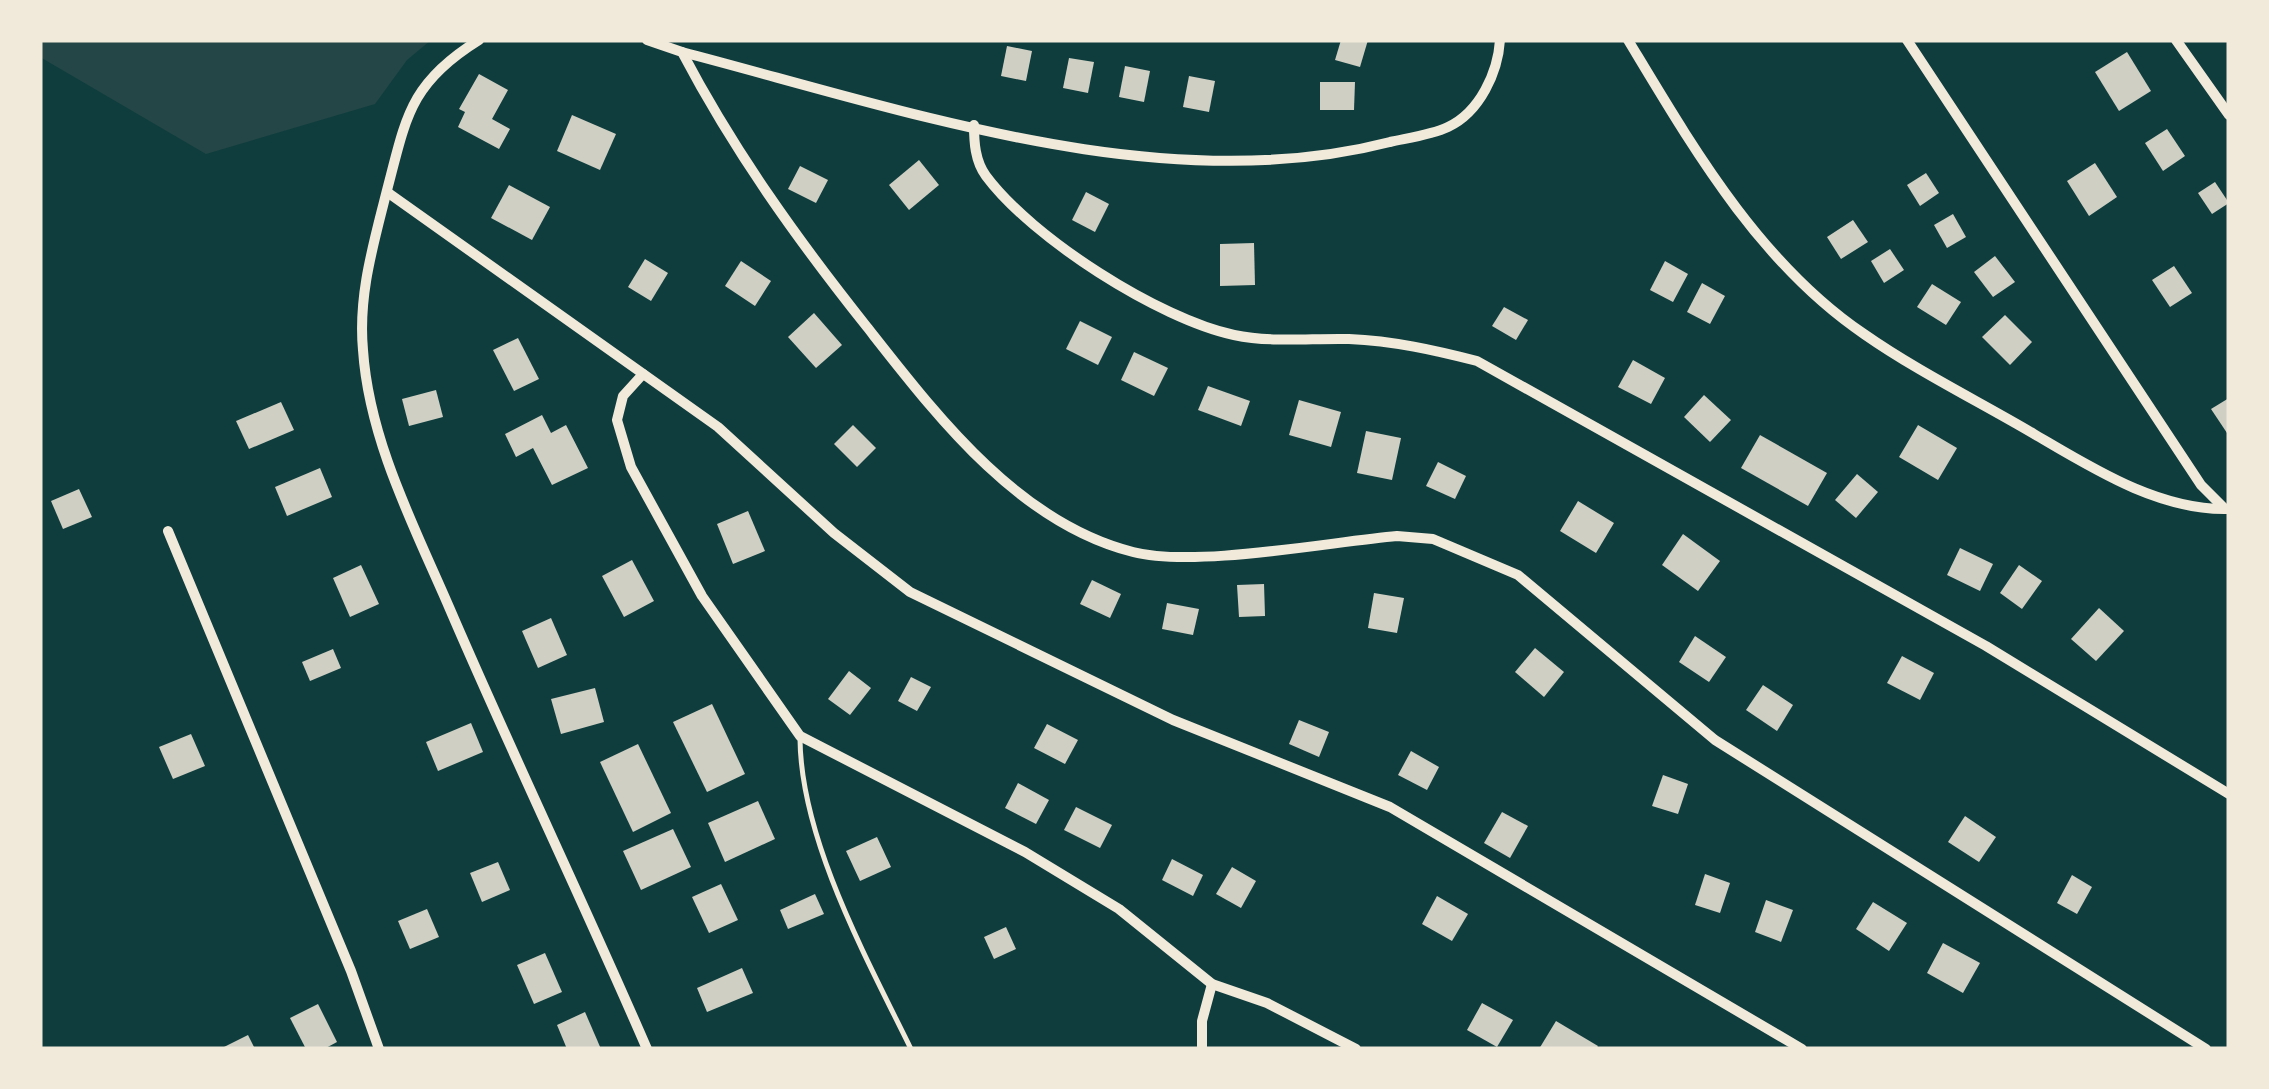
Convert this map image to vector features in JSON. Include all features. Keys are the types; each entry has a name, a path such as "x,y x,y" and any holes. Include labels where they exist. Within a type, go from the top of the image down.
{"street":[{"path":"479,40 448,60 420,88 402,124 373,234 364,290 362,349 373,416 420,541 496,718 648,1049"},
{"path":"647,40 974,125 1098,151 1238,163 1357,151 1450,126 1478,99 1498,68 1500,40"},
{"path":"1628,40 1694,150 1768,244 1809,290 1863,334 2095,469 2171,502 2228,512"},
{"path":"1907,40 2201,485 2228,512"},
{"path":"2176,40 2229,115"},
{"path":"682,52 724,133 791,232 918,392 986,466 1050,513 1112,546 1177,558 1397,536 1448,544 1518,574 1715,740 2206,1049"},
{"path":"974,125 975,150 984,174 1036,226 1125,289 1177,315 1234,335 1414,344 1477,361 1986,646 2229,794"},
{"path":"387,192 718,427 834,533 910,592 1173,720 1390,806 1802,1049"},
{"path":"643,374 623,396 618,420 630,466 702,596 800,736 1025,852 1119,909 1212,984 1267,1003 1356,1049"},
{"path":"168,531 315,893 351,971 379,1049"},
{"path":"1202,1049 1202,1021 1212,984"}],"lane":[{"path":"800,736 801,777 832,873 911,1049"}],"shaded area":[{"path":"40,40 431,40 407,60 375,104 206,154 40,57"}],"building":[{"path":"1341,40 1368,40 1360,67 1335,60"},
{"path":"1007,46 1032,51 1026,81 1001,76"},
{"path":"2127,52 2151,91 2119,111 2095,72"},
{"path":"1069,58 1094,62 1088,93 1063,88"},
{"path":"1125,66 1150,71 1144,102 1119,97"},
{"path":"479,74 508,90 492,119 510,129 499,149 458,127 465,112 459,109"},
{"path":"1189,76 1215,81 1209,112 1183,107"},
{"path":"1320,82 1355,82 1354,110 1320,110"},
{"path":"572,115 616,134 600,170 557,151"},
{"path":"2167,129 2185,156 2163,171 2145,143"},
{"path":"919,160 939,185 909,210 889,185"},
{"path":"2095,163 2117,197 2089,216 2067,181"},
{"path":"800,166 828,180 816,203 788,189"},
{"path":"1926,173 1939,193 1920,206 1907,185"},
{"path":"2215,182 2229,203 2212,214 2198,193"},
{"path":"509,185 550,207 532,240 491,218"},
{"path":"1086,192 1109,204 1095,232 1072,220"},
{"path":"1953,214 1966,237 1947,248 1934,225"},
{"path":"1853,220 1868,242 1841,259 1827,237"},
{"path":"1254,243 1255,285 1220,286 1220,244"},
{"path":"1890,249 1904,270 1884,283 1871,261"},
{"path":"1995,256 2015,282 1993,297 1974,272"},
{"path":"645,259 668,273 651,301 628,287"},
{"path":"741,261 771,281 755,306 725,286"},
{"path":"1665,261 1688,274 1673,302 1650,290"},
{"path":"2174,266 2192,293 2170,307 2152,280"},
{"path":"1702,283 1725,296 1710,324 1687,312"},
{"path":"1932,284 1961,302 1946,325 1917,307"},
{"path":"1504,307 1528,320 1516,340 1492,326"},
{"path":"814,313 842,345 816,368 788,337"},
{"path":"2005,315 2032,342 2010,365 1982,337"},
{"path":"1080,321 1112,337 1098,365 1066,349"},
{"path":"518,338 539,379 514,391 493,350"},
{"path":"1134,352 1168,368 1154,396 1121,380"},
{"path":"1633,360 1665,378 1651,404 1618,387"},
{"path":"1208,386 1250,401 1241,426 1198,410"},
{"path":"436,390 443,417 409,426 402,399"},
{"path":"1704,395 1731,420 1710,442 1684,417"},
{"path":"2229,398 2229,436 2211,409"},
{"path":"1299,400 1341,412 1331,447 1289,435"},
{"path":"281,402 294,430 249,449 236,421"},
{"path":"542,415 551,433 566,425 588,468 552,485 533,448 516,457 505,434"},
{"path":"853,425 876,448 857,467 834,444"},
{"path":"1918,425 1957,448 1938,480 1899,457"},
{"path":"1366,431 1401,438 1392,480 1357,473"},
{"path":"1760,435 1827,473 1808,506 1741,468"},
{"path":"1438,462 1466,476 1455,499 1426,486"},
{"path":"320,468 332,497 287,516 275,487"},
{"path":"1857,474 1878,492 1856,518 1835,500"},
{"path":"79,489 92,517 63,529 51,501"},
{"path":"1578,501 1614,523 1596,553 1560,531"},
{"path":"748,511 765,551 733,564 717,524"},
{"path":"1683,534 1720,561 1698,591 1662,565"},
{"path":"1960,548 1993,564 1980,591 1947,575"},
{"path":"632,560 654,601 624,617 602,576"},
{"path":"361,565 379,604 350,617 333,578"},
{"path":"2019,565 2042,581 2022,609 2000,593"},
{"path":"1092,580 1121,594 1110,618 1080,604"},
{"path":"1264,584 1265,616 1239,617 1237,585"},
{"path":"1374,593 1404,598 1397,633 1368,628"},
{"path":"1167,603 1199,609 1193,635 1162,629"},
{"path":"2099,608 2124,631 2096,661 2071,639"},
{"path":"551,618 567,655 538,668 522,631"},
{"path":"1695,636 1726,657 1709,682 1679,662"},
{"path":"1535,648 1564,672 1544,697 1515,672"},
{"path":"333,649 341,668 310,681 302,662"},
{"path":"1902,656 1934,673 1920,700 1887,683"},
{"path":"849,671 871,688 850,715 828,699"},
{"path":"911,677 931,687 917,711 898,701"},
{"path":"1763,685 1793,705 1777,731 1746,710"},
{"path":"595,688 604,722 561,734 551,699"},
{"path":"712,704 745,774 707,792 673,722"},
{"path":"1299,720 1329,732 1319,757 1289,744"},
{"path":"471,723 483,752 438,771 426,742"},
{"path":"1047,724 1078,740 1065,764 1034,748"},
{"path":"191,734 205,766 173,779 159,747"},
{"path":"638,744 671,813 633,832 600,762"},
{"path":"1411,751 1439,767 1427,790 1398,775"},
{"path":"1663,775 1688,784 1678,814 1652,806"},
{"path":"1018,783 1049,800 1036,824 1005,808"},
{"path":"758,801 775,839 725,862 708,823"},
{"path":"1076,807 1112,825 1100,848 1064,830"},
{"path":"1502,812 1528,826 1510,858 1484,843"},
{"path":"1965,816 1996,837 1979,862 1948,842"},
{"path":"673,829 691,867 641,890 623,851"},
{"path":"877,837 891,867 860,881 846,851"},
{"path":"1172,859 1203,875 1193,896 1162,880"},
{"path":"498,862 510,890 482,902 470,873"},
{"path":"1232,867 1256,881 1241,908 1216,894"},
{"path":"1705,874 1730,883 1720,913 1695,905"},
{"path":"2072,875 2092,887 2077,914 2057,903"},
{"path":"721,884 738,920 709,933 692,897"},
{"path":"815,894 824,914 788,929 780,910"},
{"path":"1437,896 1468,914 1452,941 1422,924"},
{"path":"1766,900 1793,910 1781,942 1755,932"},
{"path":"1873,902 1907,923 1889,951 1856,929"},
{"path":"427,909 439,937 410,949 398,921"},
{"path":"1006,927 1016,949 994,959 984,937"},
{"path":"1943,943 1980,963 1963,993 1927,973"},
{"path":"545,953 562,992 534,1004 517,965"},
{"path":"742,968 753,993 707,1012 697,988"},
{"path":"1482,1003 1513,1020 1497,1047 1467,1030"},
{"path":"318,1004 337,1042 324,1049 306,1049 290,1018"},
{"path":"585,1012 601,1049 567,1049 557,1025"},
{"path":"1556,1021 1598,1046 1539,1049"},
{"path":"248,1035 255,1049 220,1049"}]}
